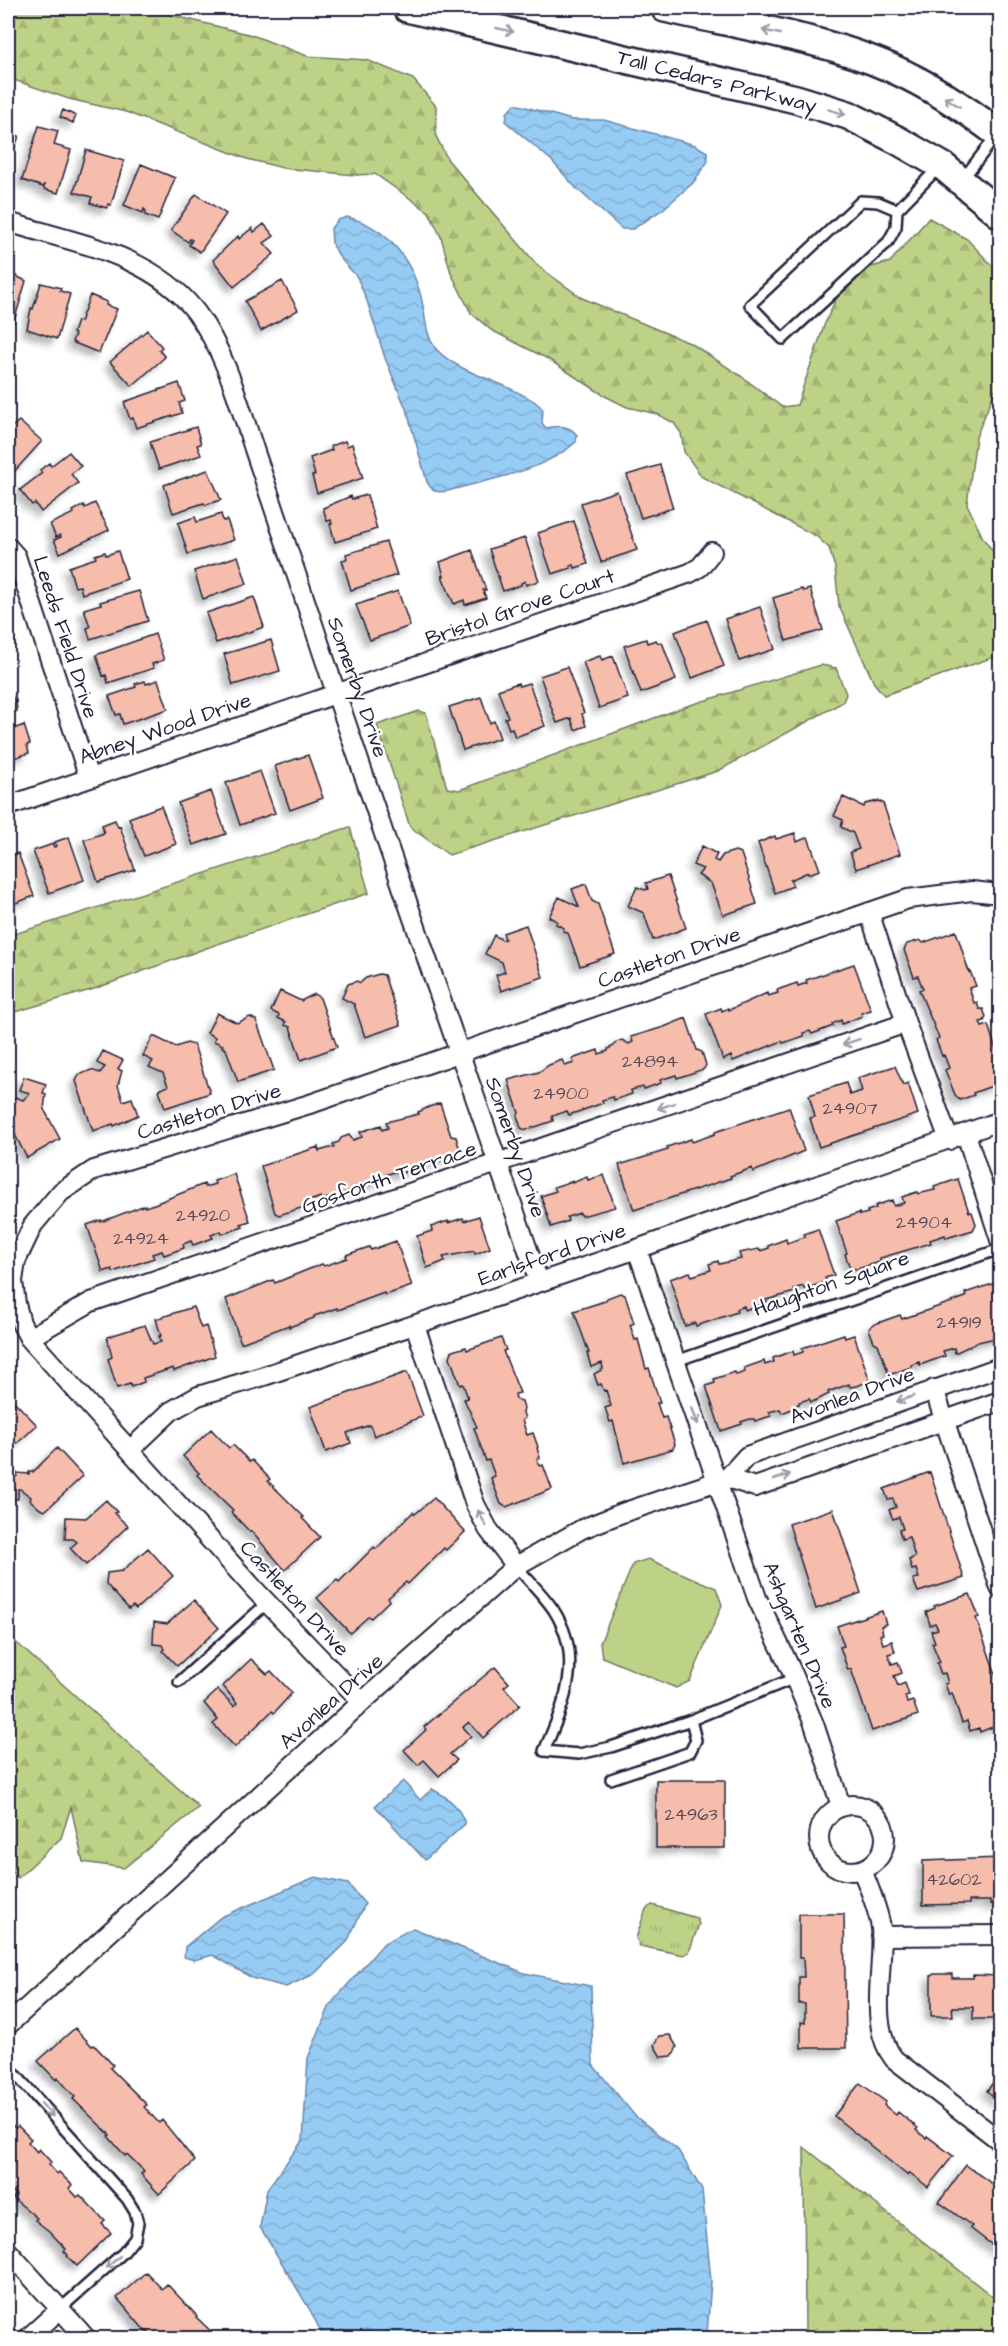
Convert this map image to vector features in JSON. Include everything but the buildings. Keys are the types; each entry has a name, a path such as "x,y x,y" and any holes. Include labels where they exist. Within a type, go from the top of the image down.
{"main road":[{"name":"Tall Cedars Parkway","path":"407,8 472,19 796,99 848,115 952,173 1000,214"},
{"path":"665,8 808,41 890,67 924,84 1000,133"}],"street":[{"name":"Somerby Drive","path":"8,222 130,260 151,272 178,292 196,312 223,360 539,1282"},
{"name":"Leeds Field Drive","path":"8,547 16,556 89,778"},
{"name":"Bristol Grove Court","path":"336,694 690,573 706,561 711,552"},
{"name":"Abney Wood Drive","path":"8,806 336,694"},
{"name":"Castleton Drive","path":"362,1702 267,1603 29,1338 21,1323 13,1281 16,1261 33,1225 61,1192 94,1170 313,1103 908,899 940,893 972,891 1000,894"},
{"path":"869,912 906,1023 958,1137 1000,1240"},
{"name":"Gosforth Terrace","path":"29,1338 91,1302 906,1023"},
{"name":"Earlsford Drive","path":"130,1450 171,1411 198,1396 415,1325 1000,1122"},
{"path":"637,1249 721,1480 755,1487 1000,1401"},
{"path":"415,1325 475,1504 488,1529 516,1566"},
{"name":"Avonlea Drive","path":"8,2025 362,1702 516,1566 582,1529 721,1480 747,1456 1000,1367"},
{"path":"934,1389 1000,1588"},
{"name":"Ashgarten Drive","path":"721,1480 756,1598 795,1678 814,1724 841,1806"},
{"path":"861,1805 869,1809 877,1815 885,1832 883,1851 878,1859 862,1870 853,1872 835,1866 822,1852 819,1843 821,1825 826,1816 841,1806 861,1805"},
{"path":"862,1870 878,1914 881,1936 880,2023 885,2046 894,2059 1000,2140"},
{"path":"881,1936 1000,1935"},
{"path":"8,2251 86,2338"},
{"path":"28,2338 59,2310"}],"lane":[{"path":"897,210 952,173 1000,133"},
{"path":"861,201 878,202 897,210 896,227 888,242 783,339 750,305 861,201"},
{"name":"Haughton Square","path":"676,1360 1000,1249"},
{"path":"516,1566 559,1618 570,1648 571,1665 565,1696 544,1751 569,1754 592,1752 690,1720 795,1678"},
{"path":"179,1682 267,1603"},
{"path":"611,1779 690,1752 696,1740 690,1720"},
{"path":"8,2066 127,2199 135,2212 138,2223 135,2238 123,2253 59,2310"}],"green space":[{"path":"8,8 143,8 252,35 307,56 367,60 413,79 436,106 436,136 448,160 538,266 582,298 692,344 741,376 782,407 797,405 825,323 848,273 890,262 929,218 967,239 1000,274 1000,378 976,437 967,504 983,538 1000,561 1000,655 884,695 874,683 839,606 835,568 829,548 816,536 702,477 684,452 681,433 674,423 657,414 627,407 605,396 548,359 491,330 471,313 451,273 441,237 429,212 375,174 355,175 283,168 247,159 126,112 69,99 8,78"},
{"path":"821,665 836,668 846,694 843,702 718,771 449,855 410,827 377,725 419,711 426,713 447,788 459,790 687,706"},
{"path":"350,827 369,893 94,989 8,1014 8,936"},
{"path":"648,1559 716,1588 722,1605 690,1681 676,1688 602,1657 600,1643 633,1564"},
{"path":"8,1635 199,1807 124,1868 83,1862 71,1807 61,1838 18,1878 8,1867"},
{"path":"652,1905 696,1918 699,1924 689,1952 684,1955 640,1946 636,1938 646,1909"},
{"path":"804,2147 998,2301 1000,2338 805,2338"}],"water":[{"path":"515,104 572,120 604,120 695,145 707,152 708,161 693,183 662,210 633,229 622,229 576,188 551,160 506,122 507,113"},
{"path":"347,217 362,222 387,238 407,262 419,291 428,334 436,349 454,364 533,400 543,410 542,423 546,428 567,427 577,435 576,442 548,461 532,468 448,491 433,490 427,482 407,411 385,358 367,301 357,277 340,258 332,243 331,228 338,220"},
{"path":"403,1781 420,1800 432,1789 443,1796 453,1803 465,1824 425,1860 375,1806"},
{"path":"315,1877 348,1884 365,1904 347,1942 314,1974 286,1987 252,1978 213,1955 194,1960 184,1957 185,1947 221,1917"},
{"path":"413,1928 524,1973 591,1986 593,2065 635,2116 678,2150 702,2190 711,2281 707,2334 703,2338 324,2338 310,2310 260,2227 267,2189 303,2140 308,2058 330,2005 384,1943"}]}
